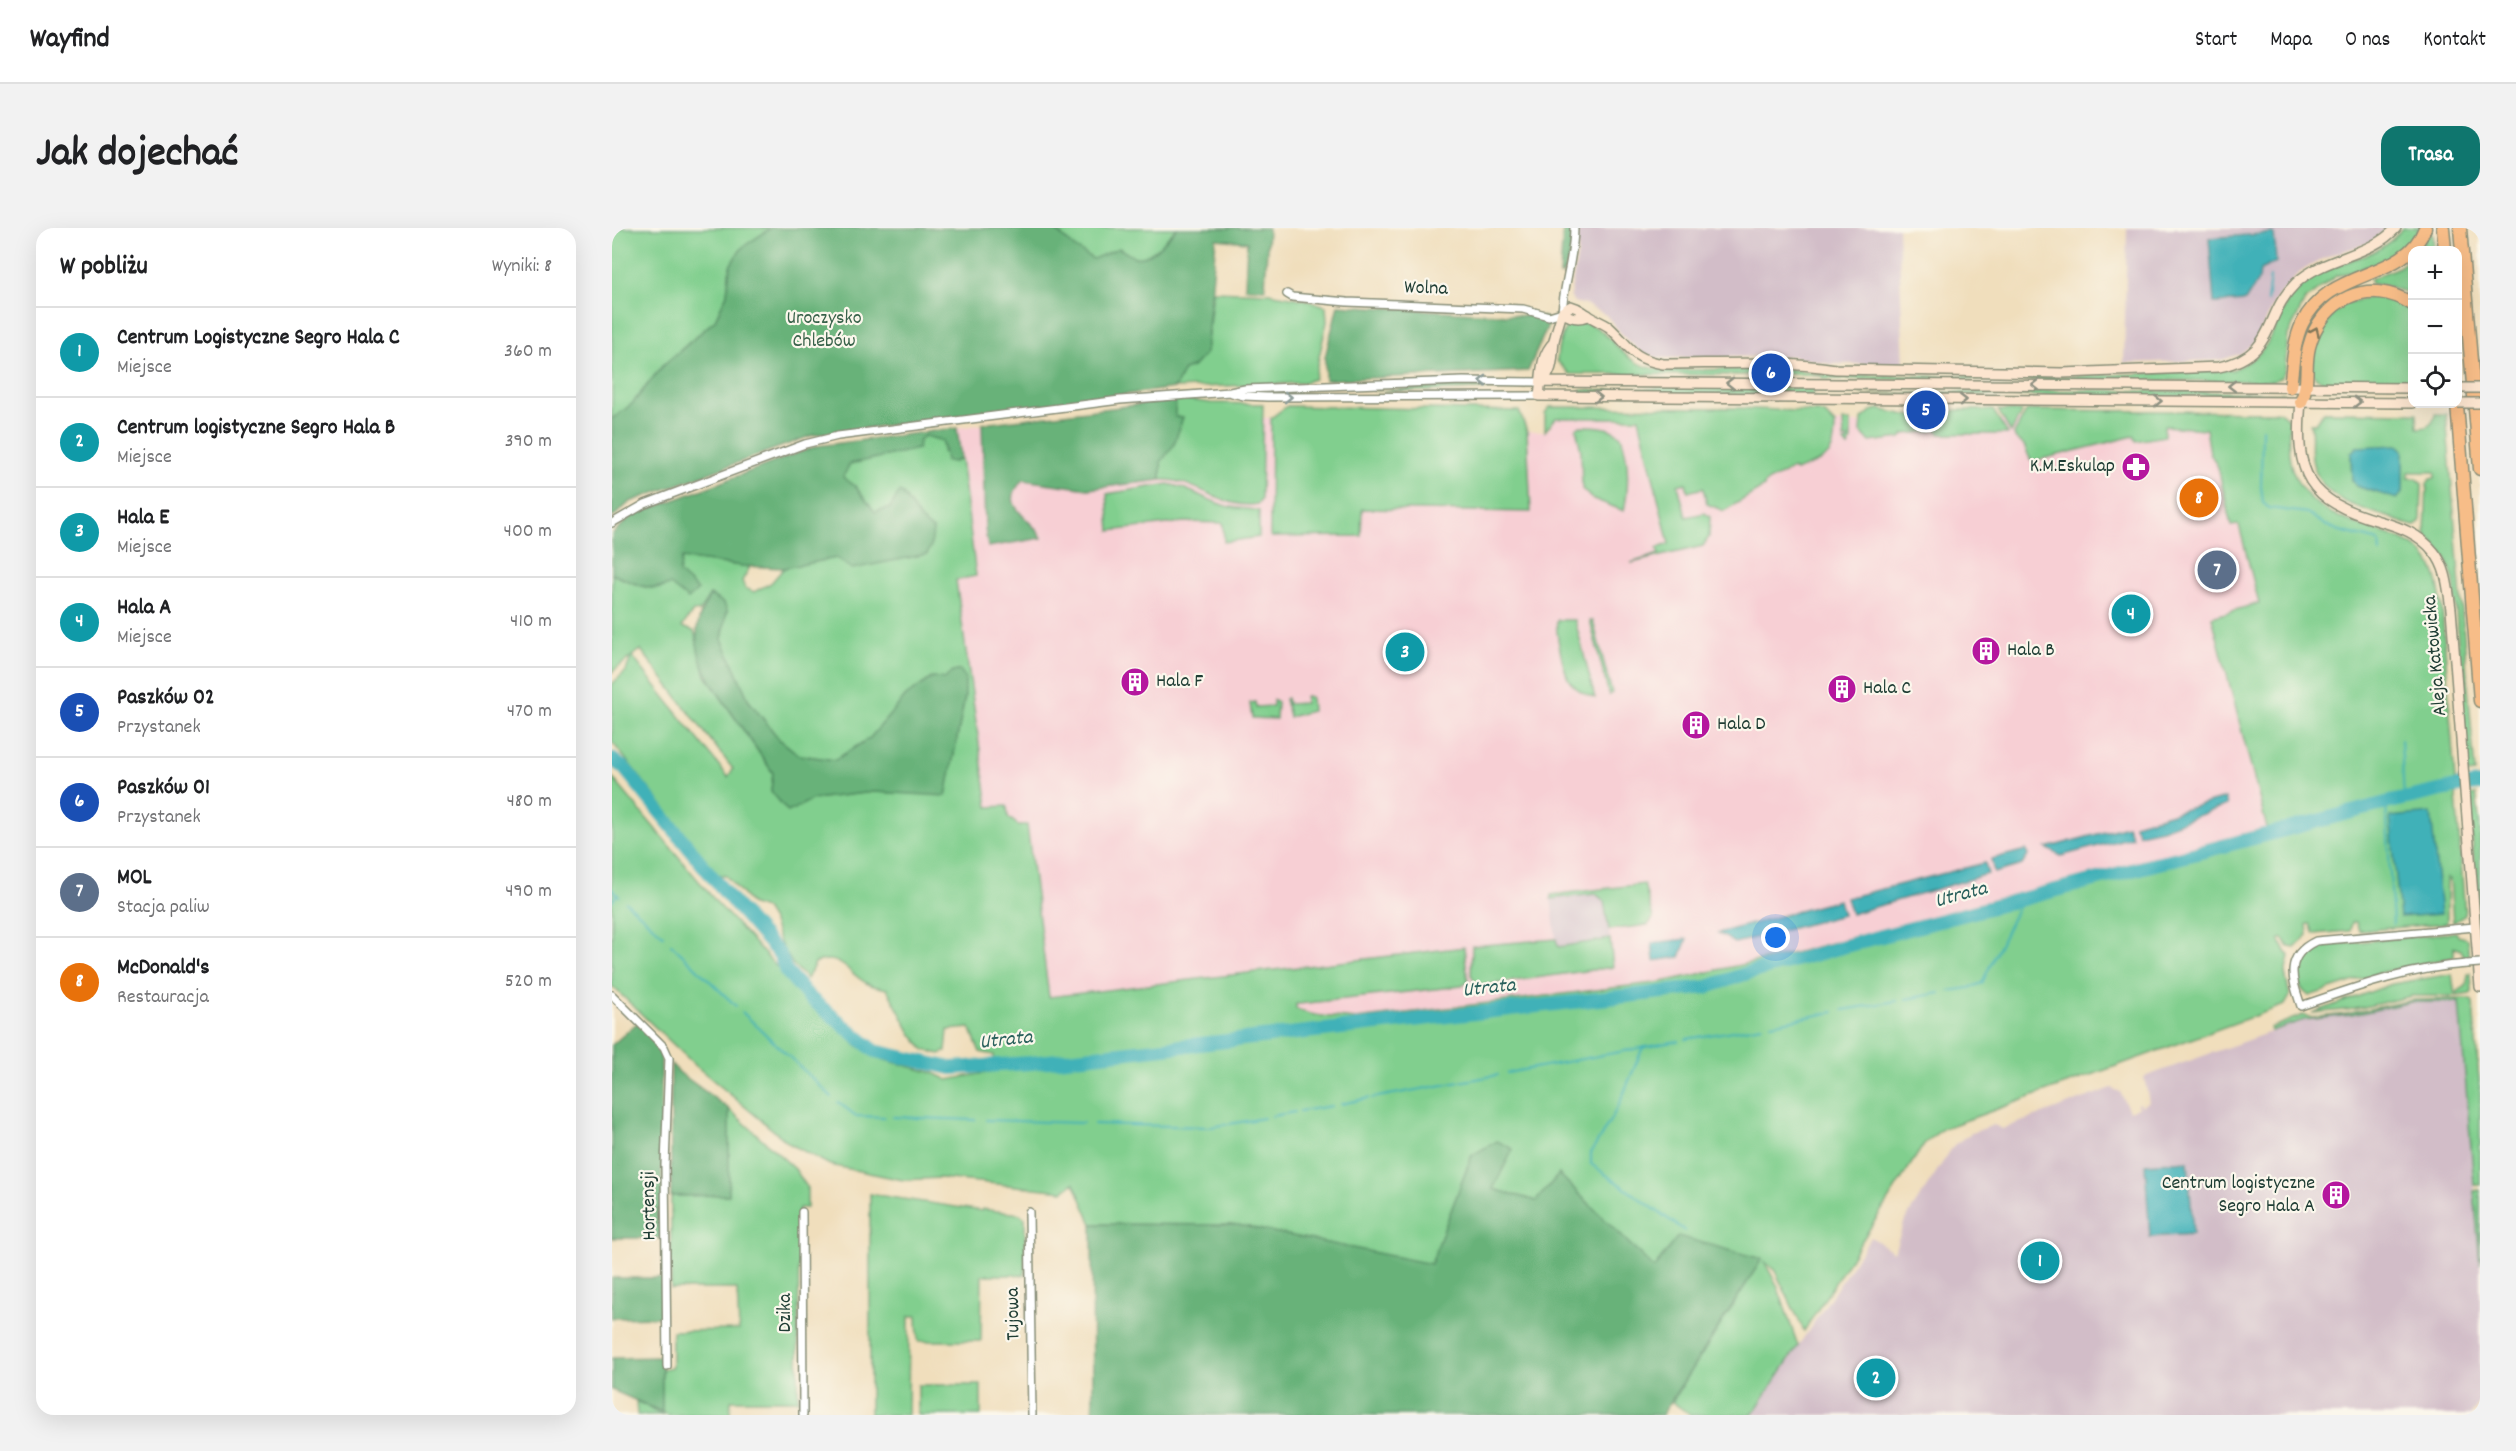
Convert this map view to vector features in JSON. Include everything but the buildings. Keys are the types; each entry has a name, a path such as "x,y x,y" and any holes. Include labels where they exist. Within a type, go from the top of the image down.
{"highway":[{"path":"2290,387 2297,336 2313,306 2330,290 2396,262 2413,248 2425,228"},
{"path":"2443,228 2445,246"},
{"path":"2460,228 2480,469"},
{"path":"2301,402 2307,388 2308,349 2322,316 2345,297 2372,291 2397,296 2408,302"},
{"path":"2457,408 2480,701"},
{"path":"2476,418 2480,435"}],"street":[{"path":"1539,396 1542,366 1547,349 1554,342 1562,312 1564,285 1574,250 1574,228"},
{"path":"1562,312 1571,306 1581,309 1588,316 1611,329 1635,355 1663,364 1777,364 1836,369 2062,373 2219,367 2235,363 2255,350 2271,328 2286,293 2305,276 2331,262 2369,248 2386,238 2396,228"},
{"name":"Wolna","path":"1287,294 1292,297 1335,302 1518,308 1550,316 1562,312"},
{"path":"612,523 645,504 821,439 1120,400 1245,389 1464,381 2408,388"},
{"path":"2290,387 2301,402"},
{"path":"2462,388 2480,388"},
{"path":"1230,392 1244,396 1267,397 1539,396 2408,403"},
{"name":"Aleja Katowicka","path":"2301,402 2301,454 2307,473 2318,491 2346,511 2398,527 2418,536 2441,562 2448,583 2480,987"},
{"path":"2462,403 2480,404"},
{"path":"2475,927 2316,941 2298,954 2292,974 2301,1006 2403,972 2480,963"},
{"name":"Hortensji","path":"612,995 664,1047 669,1066 665,1165 667,1366"},
{"name":"Dzika","path":"802,1212 803,1415"},
{"name":"Tujowa","path":"1029,1212 1032,1415"}],"shaded area":[{"path":"1577,228 1898,228 1904,364 1830,364 1792,356 1659,358 1643,353 1626,339 1606,315 1587,305 1574,302 1570,296 1578,252"},
{"path":"2127,228 2387,228 2371,242 2331,255 2302,270 2276,299 2257,339 2242,353 2221,360 2124,363"},
{"path":"1175,400 1174,416 1271,418 1287,406 1353,418 1519,411 1528,431 1547,431 1556,418 1929,424 1969,418 2206,428 2210,453 2218,467 2231,526 2238,525 2259,604 2212,618 2267,828 1786,955 1662,982 1279,1028 1022,1052 956,580 976,576 957,428"},
{"path":"1596,894 1604,901 1610,939 1557,947 1551,899"},
{"path":"2411,1002 2459,1002 2480,1264 2480,1401 2471,1415 1752,1415 1871,1237 1894,1252 1905,1220 1954,1145 1971,1133 1994,1125 2002,1129 2112,1088 2120,1092 2129,1111 2138,1108 2137,1104 2140,1103 2141,1106 2149,1102 2144,1077 2304,1020 2352,1015"}],"green space":[{"path":"612,228 771,228 743,247 730,266 727,294 715,320 662,366 632,404 612,419"},
{"name":"Uroczysko Chlebów","path":"771,228 1053,228 1074,247 1093,259 1119,248 1135,257 1147,256 1177,228 1268,228 1265,289 1245,288 1247,242 1216,239 1206,353 1194,366 1184,370 1175,388 813,435 630,502 612,518 612,419 632,404 662,367 715,320 727,294 730,266 736,256 743,247"},
{"path":"1053,228 1177,228 1157,249 1145,256 1138,258 1113,251 1092,259 1079,252"},
{"path":"1563,228 1572,228 1572,240 1567,265 1560,275"},
{"path":"2402,228 2420,228 2410,243 2386,261 2336,276 2305,300 2288,335 2285,370 2281,377 2274,381 1823,379 1822,376 1758,372 1746,375 1570,374 1557,361 1560,342 1568,324 1579,323 1597,328 1623,353 1635,361 1662,370 1791,369 1825,375 2054,377 2232,370 2261,351 2269,340 2286,304 2307,280 2331,267 2382,247"},
{"path":"2429,233 2433,234 2434,246 2421,246"},
{"path":"2408,260 2408,294 2385,285 2371,284 2370,279 2399,267"},
{"path":"1213,291 1269,293 1326,306 1327,322 1314,379 1301,383 1175,388 1184,370 1194,366 1206,352"},
{"path":"2382,294 2408,307 2408,383 2326,382 2316,378 2312,371 2314,341 2339,305"},
{"path":"1338,305 1544,317 1549,323 1528,371 1325,380 1325,357"},
{"path":"1458,386 1526,387 1373,391"},
{"path":"1672,387 1813,388 1813,395 1580,393 1580,390"},
{"path":"2085,390 2286,393 2141,397 1860,394"},
{"path":"2408,393 2408,399 2313,397"},
{"path":"1175,400 1211,403 1263,404 1261,500 1258,504 1233,503 1186,484 1161,480 1161,462 1182,417 1174,417"},
{"path":"1175,400 1175,417 1183,417 1174,445 1161,462 1161,480 1088,489 1023,480 1013,498 1015,505 1042,538 988,547 985,529 982,424"},
{"path":"1287,406 1519,411 1527,431 1531,512 1362,509 1361,536 1272,537 1270,535 1271,418"},
{"path":"1550,407 1738,408 1819,412 1825,414 1835,424 1835,436 1831,451 1822,460 1796,471 1792,469 1765,483 1764,487 1724,511 1707,504 1703,488 1688,492 1686,483 1678,485 1686,517 1705,513 1710,517 1709,537 1703,546 1631,563 1659,554 1657,548 1669,544 1639,418 1556,418 1545,431 1545,413"},
{"path":"1879,409 1911,416 1931,416 1957,410 1993,410 2008,434 1940,434 1935,428 1941,428 1942,424 1934,423 1933,431 1904,434 1901,438 1870,442 1861,432 1862,419 1871,411"},
{"path":"1998,410 2022,411 2011,433"},
{"path":"2027,410 2280,412 2289,422 2289,455 2293,472 2300,486 2310,498 2335,515 2401,539 2424,554 2436,577 2442,608 2465,915 2453,923 2450,879 2447,878 2447,923 2359,931 2356,922 2352,922 2350,931 2314,934 2310,924 2307,924 2308,935 2295,948 2289,947 2283,938 2279,940 2289,956 2285,974 2290,996 2285,1005 1942,1129 1924,1144 1804,1331 1775,1271 1764,1261 1777,1285 1798,1346 1752,1415 1691,1415 1672,1402 1762,1259 1654,1269 1559,1174 1536,1201 1493,1189 1512,1149 1472,1155 1431,1264 1238,1225 1092,1224 1074,1183 1063,1191 940,1178 903,1180 830,1165 790,1144 696,1066 612,986 612,777 718,904 774,964 847,1033 856,1045 885,1060 934,1073 948,1080 995,1071 994,1055 980,1052 970,1028 948,1030 946,1051 940,1054 924,1050 911,1033 887,989 868,984 838,962 824,960 815,963 807,979 793,965 765,909 752,905 726,876 717,874 612,742 612,684 626,671 631,657 612,672 612,574 646,587 664,587 671,582 682,558 750,567 742,581 745,588 754,592 771,583 784,568 836,558 933,530 920,519 903,494 899,493 890,508 875,512 855,486 842,477 850,464 918,449 919,439 926,436 943,441 943,452 954,462 961,458 976,576 956,580 988,807 1007,806 1008,817 1018,825 1027,825 1049,997 1464,947 1468,982 1462,986 1296,1004 1296,1008 1315,1015 1356,1019 1662,982 1786,955 2267,828 2212,617 2259,603 2239,525 2231,526 2218,467 2210,453 2206,429 2164,426 2165,436 2136,441 2134,436 2034,461 2030,459 2024,445 2015,438 2014,434","holes":["710,595 727,610 722,639 749,701 779,739 799,755 835,760 870,738 906,696 933,677 945,679 965,696 946,795 874,792 812,799 771,791 773,773 706,676 694,631 682,627 693,611 699,612","641,650 733,769 728,777 632,656"]},
{"path":"2323,412 2417,413 2418,428 2422,428 2432,423 2435,414 2446,414 2475,773 2467,774 2454,580 2446,558 2425,533 2427,484 2430,479 2435,478 2435,472 2408,472 2408,478 2417,478 2422,484 2421,518 2420,523 2415,526 2353,506 2333,494 2318,476 2311,454 2310,423 2315,423","holes":["2357,447 2397,498 2356,486 2352,480 2351,453"]},
{"path":"1843,421 1851,421 1851,441 1848,447 1844,442 1848,441 1848,438 1844,439"},
{"path":"1581,426 1607,428 1621,436 1626,454 1627,473 1624,511 1591,498 1582,489 1581,451 1576,428"},
{"path":"957,428 961,458 954,462 946,461 943,441 926,436 919,439 918,449 850,464 843,477 855,486 875,512 890,508 899,492 903,494 920,519 933,530 931,546 927,554 852,569 836,558 784,568 742,566 682,558 679,573 698,590 688,599 670,585 648,587 612,574 612,534 631,517 642,512 817,446"},
{"path":"1168,484 1226,506 1259,511 1259,537 1224,542 1223,523 1184,522 1110,531 1107,494"},
{"path":"710,595 724,603 727,610 722,639 749,701 779,739 799,755 835,760 870,738 906,696 933,677 945,679 950,673 960,670 965,677 965,696 946,796 874,792 813,799 788,812 771,791 773,773 705,670 697,642 697,627 701,612"},
{"path":"1557,620 1575,620 1595,698 1579,690 1569,680 1561,654"},
{"path":"1590,621 1593,621 1612,693 1609,695"},
{"path":"1305,697 1311,697 1312,711 1289,717 1285,699 1287,698 1288,704 1305,703"},
{"path":"1273,700 1277,702 1276,719 1252,718 1250,703 1255,702 1256,707 1273,706"},
{"path":"2476,794 2480,828 2480,941 2469,795"},
{"path":"1644,884 1653,918 1648,925 1609,930 1604,901 1596,894 1551,899 1551,895"},
{"path":"2456,932 2458,936 2467,939 2469,958 2465,958 2461,950 2454,947 2454,957 2382,972 2309,996 2299,983 2298,976 2303,962 2313,950 2320,946"},
{"path":"1556,939 1558,947 1610,939 1613,967 1486,985 1476,984 1471,975 1472,946"},
{"path":"2471,973 2472,992 2457,996 2457,992 2466,986 2468,974"},
{"path":"2452,974 2455,996 2412,996 2355,1009 2312,1013 2392,984"},
{"path":"2470,999 2473,1002 2480,1093 2480,1185 2474,1184 2459,1002 2411,1002 2352,1015 2304,1020 2271,1031 2270,1028 2303,1015 2312,1018 2346,1014 2413,1000"},
{"path":"637,1023 657,1041 661,1051 662,1238 612,1238 612,1045"},
{"path":"671,1064 729,1109 729,1195 671,1196"},
{"path":"729,1109 795,1169 807,1187 807,1208 799,1208 798,1400 731,1400 730,1415 668,1415 662,1412 662,1369 672,1367 672,1331 739,1330 737,1289 671,1289 671,1196 729,1195"},
{"path":"1497,1141 1513,1149 1493,1189 1536,1201 1559,1174 1654,1268 1678,1236 1762,1259 1662,1415 1093,1415 1092,1224 1238,1225 1431,1264 1472,1155"},
{"path":"2480,1190 2480,1264 2474,1191"},
{"path":"870,1194 982,1211 982,1209 1020,1214 1025,1218 1025,1275 982,1275 981,1341 918,1341 917,1316 909,1316 908,1415 870,1415"},
{"path":"612,1278 662,1278 662,1317 612,1318"},
{"path":"662,1357 662,1412 612,1390 612,1358"},
{"path":"918,1385 981,1385 981,1415 918,1415"},
{"path":"636,1401 664,1415 637,1415"}],"water":[{"path":"2274,233 2276,262 2260,270 2259,279 2245,301 2214,303 2209,238"},
{"path":"2398,445 2403,450 2403,492 2397,499 2356,486 2352,480 2351,453 2357,447"},
{"path":"2225,798 2227,805 2162,829 2139,834 2134,824"},
{"path":"2431,813 2441,914 2400,917 2390,817"},
{"path":"2127,826 2132,837 2061,856 2046,848"},
{"path":"2026,850 2028,856 2022,865 1994,873 1991,859"},
{"path":"1985,863 1988,874 1851,914 1846,898"},
{"path":"1839,900 1843,915 1735,943 1718,933"},
{"path":"1687,939 1680,957 1654,961 1652,943"},
{"path":"2188,1161 2193,1234 2150,1237 2145,1164"}],"waterway":[{"path":"2267,301 2270,277"},
{"path":"2262,429 2263,503 2269,508 2307,513 2325,525 2340,531 2379,541 2380,553"},
{"path":"2401,740 2404,799"},
{"name":"Utrata","path":"612,759 625,769 727,895 780,955 786,971 809,997 875,1051 951,1068 1031,1063 1707,987 1745,974 1871,939 2386,803 2460,786 2480,784"},
{"path":"2386,803 2393,924"},
{"path":"612,889 619,896"},
{"path":"612,902 617,894"},
{"path":"1949,991 1982,983 2021,900"},
{"path":"626,902 663,935"},
{"path":"671,944 736,1006"},
{"path":"1906,999 1940,993"},
{"path":"1843,1010 1897,1001"},
{"path":"742,1012 832,1097"},
{"path":"1771,1024 1834,1012"},
{"path":"1686,1039 1762,1026"},
{"path":"1507,1073 1678,1041"},
{"path":"1643,1047 1618,1107 1591,1153 1591,1164 1685,1231"},
{"path":"1372,1098 1498,1075"},
{"path":"1341,1104 1369,1098"},
{"path":"838,1102 856,1116 884,1117"},
{"path":"1300,1111 1332,1106"},
{"path":"1272,1116 1295,1112"},
{"path":"893,1117 975,1120"},
{"path":"1094,1124 1211,1127 1264,1118"},
{"path":"986,1120 1083,1123"}],"place":[{"name":"Paszków 01","path":"1771,373"},
{"name":"Paszków 02","path":"1926,410"},
{"name":"K.M.Eskulap","path":"2136,467"},
{"name":"McDonald's","path":"2199,498"},
{"name":"MOL","path":"2217,570"},
{"name":"Hala A","path":"2131,614"},
{"name":"Hala B","path":"1986,651"},
{"name":"Hala E","path":"1405,652"},
{"name":"Hala F","path":"1135,682"},
{"name":"Hala C","path":"1842,689"},
{"name":"Hala D","path":"1696,725"},
{"name":"Centrum logistyczne Segro Hala A","path":"2336,1195"},
{"name":"Centrum Logistyczne Segro Hala C","path":"2040,1261"},
{"name":"Centrum logistyczne Segro Hala B","path":"1876,1378"}]}
